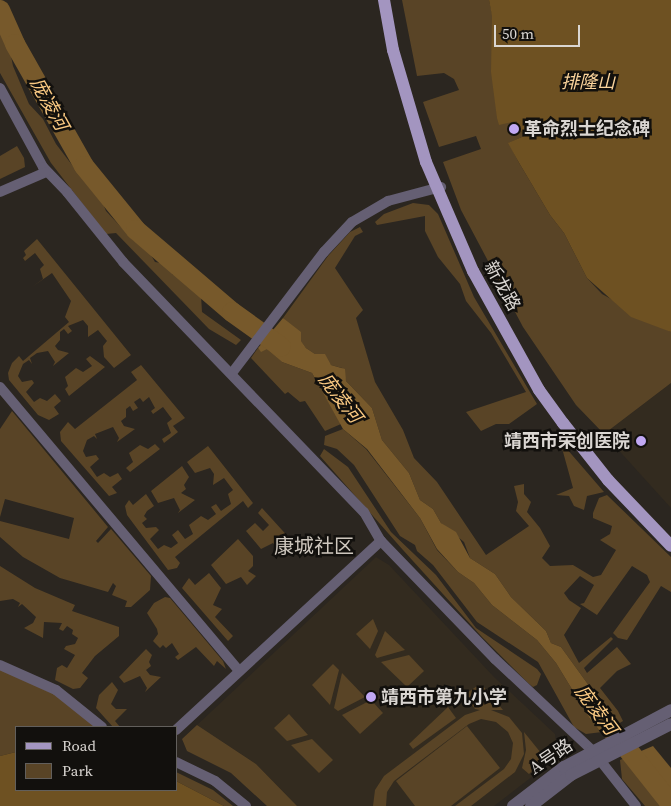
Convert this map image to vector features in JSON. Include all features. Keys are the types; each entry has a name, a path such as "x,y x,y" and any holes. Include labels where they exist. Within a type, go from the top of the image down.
{"main road":[{"name":"新龙路","path":"384,0 401,81 439,187 473,272 539,390 608,480 671,546"},
{"name":"新龙路","path":"389,0 405,79 439,187 481,277 546,387 612,476 671,538"}],"street":[{"path":"0,88 46,172 67,192 152,295 232,373 364,512 381,541 502,666 595,755 636,806"},
{"path":"0,192 46,172"},
{"path":"232,373 324,252 358,217 388,201 439,187"},
{"path":"0,387 239,671"},
{"path":"178,728 381,541"},
{"path":"0,665 56,690 101,726"},
{"path":"613,745 654,717 671,710"},
{"path":"613,745 666,726"},
{"name":"A号路","path":"513,806 564,767 595,755 613,745"},
{"name":"A号路","path":"531,806 595,755"},
{"path":"178,763 223,786 246,806"}],"shaded area":[{"name":"靖西市荣创医院","path":"671,383 671,508 604,434"},
{"name":"靖西市第九小学","path":"376,557 389,565 494,677 555,734 557,750 551,762 494,806 297,806 256,764 197,725"}],"green space":[{"path":"402,0 489,0 516,121 524,136 509,143 518,161 550,215 564,233 587,278 602,294 671,332 671,383 604,434 576,405 523,327 461,210 443,162 481,149 476,136 439,147 423,102 459,90 454,79 444,73 417,76"},
{"name":"排隆山","path":"489,0 671,0 671,332 631,317 587,278 564,233 550,215 508,143 524,136 516,121 499,125 497,118 491,72 492,16"},
{"path":"0,31 8,41 13,66 29,104 43,119 56,144 82,178 99,194 106,211 133,240 148,250 155,262 172,265 172,274 191,282 201,295 202,312 241,340 236,345 209,329 116,233 106,234 51,163 0,73"},
{"path":"17,146 24,158 25,167 0,179 0,156"},
{"path":"413,203 429,205 438,214 474,297 537,404 509,424 496,424 481,431 466,412 526,392 491,333 466,301 460,284 438,257 425,231 425,216 377,225 375,222 384,214"},
{"path":"360,227 363,232 355,236 335,268 363,310 356,318 375,382 403,430 414,458 437,482 486,555 529,526 516,511 518,502 514,486 524,484 524,494 531,502 527,512 540,528 550,546 542,558 550,566 573,565 593,577 601,575 616,550 600,540 610,534 612,526 593,518 599,498 607,495 671,557 671,592 661,586 627,640 618,638 613,633 650,582 647,575 632,566 597,615 580,604 584,603 594,585 580,576 564,593 569,600 581,608 564,635 579,663 611,637 613,639 584,668 587,673 617,647 631,664 617,671 600,688 618,711 623,721 618,724 607,709 600,706 595,694 561,647 551,643 546,631 511,597 495,574 470,558 464,542 441,523 433,509 420,500 409,473 382,440 372,408 346,381 342,368 331,365 306,348 283,318 328,256 350,232"},
{"path":"37,239 131,355 114,368 104,357 103,346 107,341 98,330 88,337 88,326 83,320 68,326 72,331 68,334 64,329 60,332 60,340 55,346 58,350 69,353 53,366 55,362 48,351 37,353 30,358 32,364 29,360 23,364 18,376 22,382 32,380 34,383 26,392 34,402 40,398 47,401 55,394 61,401 54,407 59,414 49,420 38,415 9,380 8,373 12,363 19,356 23,361 69,322 65,317 71,301 52,273 32,287 43,279 40,269 44,265 35,253 25,261 23,258 26,255 24,251"},
{"path":"258,348 261,351 267,348 282,362 312,373 341,424 325,431 305,401 300,402 288,392 285,394 251,358"},
{"path":"90,356 105,367 69,396 65,389 68,386 65,377 76,368 83,372 92,366 86,359"},
{"path":"141,365 185,418 173,426 178,432 164,443 162,439 171,433 167,423 172,419 163,407 153,414 151,411 155,408 149,397 143,402 140,398 134,402 138,408 133,411 130,406 126,409 126,417 121,421 124,426 135,429 117,442 119,438 113,427 95,434 97,439 94,436 87,440 83,451 86,457 96,455 99,459 90,467 97,477 104,473 110,477 118,473 122,479 112,487 117,493 109,496 61,441 60,432 68,422 75,429 137,380 131,372"},
{"path":"12,411 108,527 96,541 98,543 111,529 151,576 150,590 131,607 125,607 127,601 112,595 116,586 113,583 108,592 60,578 23,557 0,537 0,521 69,539 74,518 5,499 0,517 0,429"},
{"path":"343,429 366,449 420,518 437,550 458,572 474,583 492,605 537,640 556,663 592,722 602,732 586,734 574,727 538,662 477,622 433,565 417,551 415,545 400,536 354,465 337,449 324,445 325,436"},
{"path":"560,441 604,492 587,496 584,510 574,506 569,496 556,495 573,488"},
{"path":"155,444 160,449 130,472 126,468 133,462 129,453 140,445 148,449"},
{"path":"208,446 253,503 248,508 243,501 175,557 180,563 177,568 168,570 127,515 125,506 129,500 133,505 146,494 154,506 147,511 144,516 147,519 142,523 146,528 156,527 159,530 150,539 158,549 164,545 171,548 178,543 172,535 178,530 185,539 193,534 189,525 201,516 208,520 216,514 211,507 216,504 221,511 231,504 228,494 233,490 224,478 213,485 214,474 210,468 195,473 187,462"},
{"path":"324,449 348,467 391,532 436,575 476,628 537,669 541,674 537,685 533,687 528,683 482,637 403,550 320,456"},
{"path":"182,466 189,477 184,485 186,489 181,493 195,500 178,513 180,510 174,498 158,503 151,491"},
{"path":"262,508 292,541 280,553 273,543 261,549 246,531 255,523 263,531 269,525 258,513"},
{"path":"238,539 253,556 253,566 248,571 256,576 247,585 241,577 226,584 211,565"},
{"path":"0,566 35,588 75,605 72,611 119,627 119,636 95,656 82,673 88,678 80,688 73,689 55,680 57,668 62,665 67,668 75,655 64,649 66,646 75,644 78,638 72,634 73,630 67,626 63,631 59,629 62,623 44,622 43,638 24,628 33,623 36,617 22,604 18,607 20,603 13,599 0,601"},
{"path":"209,573 221,588 213,605 222,609 215,617 233,636 228,641 182,588 189,578 195,585"},
{"path":"165,597 170,598 223,661 226,669 217,661 214,666 196,647 178,660 175,657 179,654 172,643 166,648 163,645 160,648 153,641 158,634 157,629 147,613 154,603"},
{"path":"373,619 378,631 370,649 356,634"},
{"path":"385,631 405,650 377,658 375,655"},
{"path":"146,649 152,655 149,662 151,666 146,670 150,675 161,677 145,692 147,688 140,676 124,683 119,677"},
{"path":"409,655 424,671 407,687 381,662"},
{"path":"333,664 339,670 330,705 312,685"},
{"path":"0,669 56,695 95,726 15,726 15,752 0,756"},
{"path":"342,673 365,697 338,711 334,708"},
{"path":"112,682 118,690 111,704 116,709 127,709 115,721 119,726 112,726 96,708 99,695"},
{"path":"477,686 483,686 503,710 491,710 509,717 522,733 524,754 515,772 471,806 455,806 504,769 511,759 513,743 508,732 496,722 481,719 469,724 394,781 387,792 386,806 373,806 375,790 384,776 465,715 480,710 475,709 464,695"},
{"path":"371,700 383,713 360,734 342,715"},
{"path":"448,707 456,718 413,749 409,744"},
{"path":"289,714 308,735 287,741 274,728"},
{"path":"197,725 256,764 297,806 267,806 231,773 187,751 182,739"},
{"path":"467,726 500,768 451,806 415,806 396,781"},
{"path":"524,732 545,758 529,774 522,768 526,750"},
{"path":"312,739 333,760 319,773 291,745"},
{"path":"15,752 15,791 178,791 178,782 224,806 0,806 0,756"},
{"path":"627,757 636,772 663,806 645,806 622,779 620,760"},
{"path":"178,773 213,790 233,806 224,806 178,782"}],"water":[{"path":"283,318 301,332 301,341 306,348 315,354 325,354 331,365 345,369 346,381 372,408 382,440 409,473 420,500 433,509 441,523 456,532 470,558 495,574 511,597 546,631 551,643 561,647 595,694 599,706 607,709 618,724 602,732 592,722 556,663 537,640 492,605 474,583 458,572 437,549 420,518 367,449 343,429 312,373 282,362 267,349 261,352 258,348"},
{"path":"653,746 671,768 671,806 663,806 627,757"}],"waterway":[{"name":"庞凌河","path":"0,10 15,44 84,166 136,230 232,312 281,347"},
{"name":"庞凌河","path":"594,707 671,804"}],"place":[{"name":"革命烈士纪念碑","path":"514,129"},
{"name":"靖西市荣创医院","path":"641,441"},
{"name":"靖西市第九小学","path":"371,697"}],"district":[{"name":"康城社区","path":"314,546"}]}
